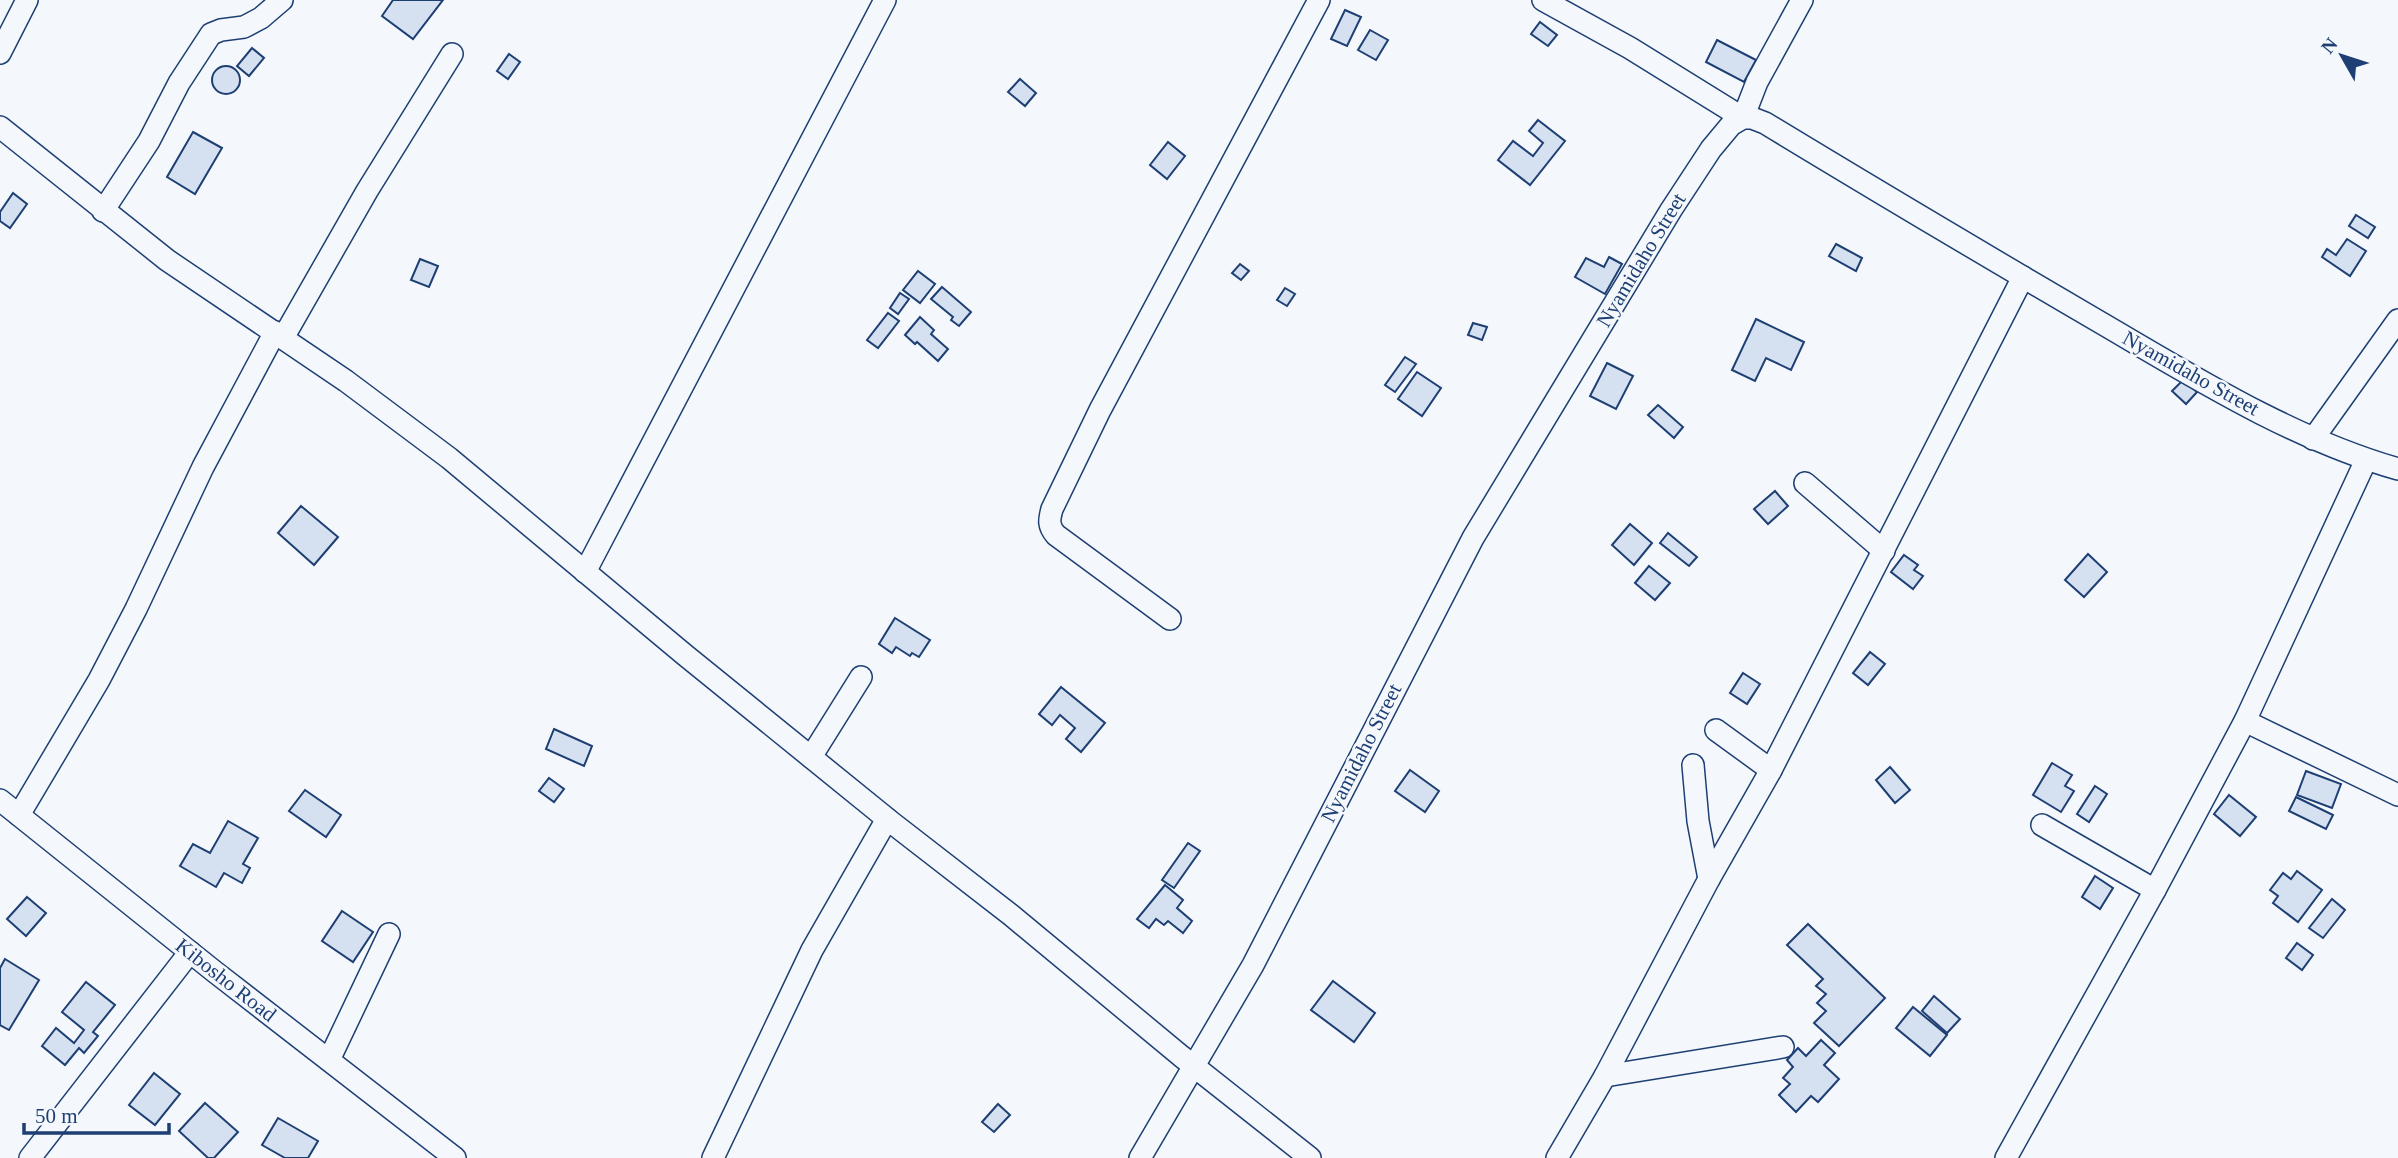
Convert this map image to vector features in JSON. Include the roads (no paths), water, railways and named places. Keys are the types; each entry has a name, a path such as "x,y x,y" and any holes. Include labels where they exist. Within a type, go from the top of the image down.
{"street":[{"path":"0,53 27,0"},
{"path":"103,211 149,141 179,83 211,34 244,27 261,18 282,0"},
{"path":"585,572 884,0"},
{"path":"1170,619 1056,535 1049,521 1052,509 1100,410 1319,0"},
{"path":"1543,0 1630,48 1743,118 1757,82 1802,0"},
{"path":"19,815 105,668 203,467 279,335 331,257 367,191 452,54"},
{"name":"Nyamidaho Street","path":"1140,1158 1253,965 1473,538 1671,210 1721,136 1731,125 1743,118 1765,123 2198,380 2314,439 2366,460 2398,469"},
{"path":"0,127 167,260 346,381 449,458 887,819 1032,932 1193,1066 1310,1158"},
{"path":"1558,1158 1771,770 2023,277"},
{"path":"2314,439 2398,320"},
{"path":"2006,1158 2155,890 2245,721 2366,460"},
{"path":"1805,482 1884,551"},
{"path":"811,757 861,677"},
{"path":"2245,721 2398,795"},
{"path":"1716,730 1771,770"},
{"path":"1693,765 1699,821 1710,879"},
{"name":"Kibosho Road","path":"0,800 455,1158"},
{"path":"713,1158 812,950 887,819"},
{"path":"2042,825 2155,890"},
{"path":"329,1060 389,934"},
{"path":"30,1158 190,952"},
{"path":"1605,1076 1783,1047"}]}
